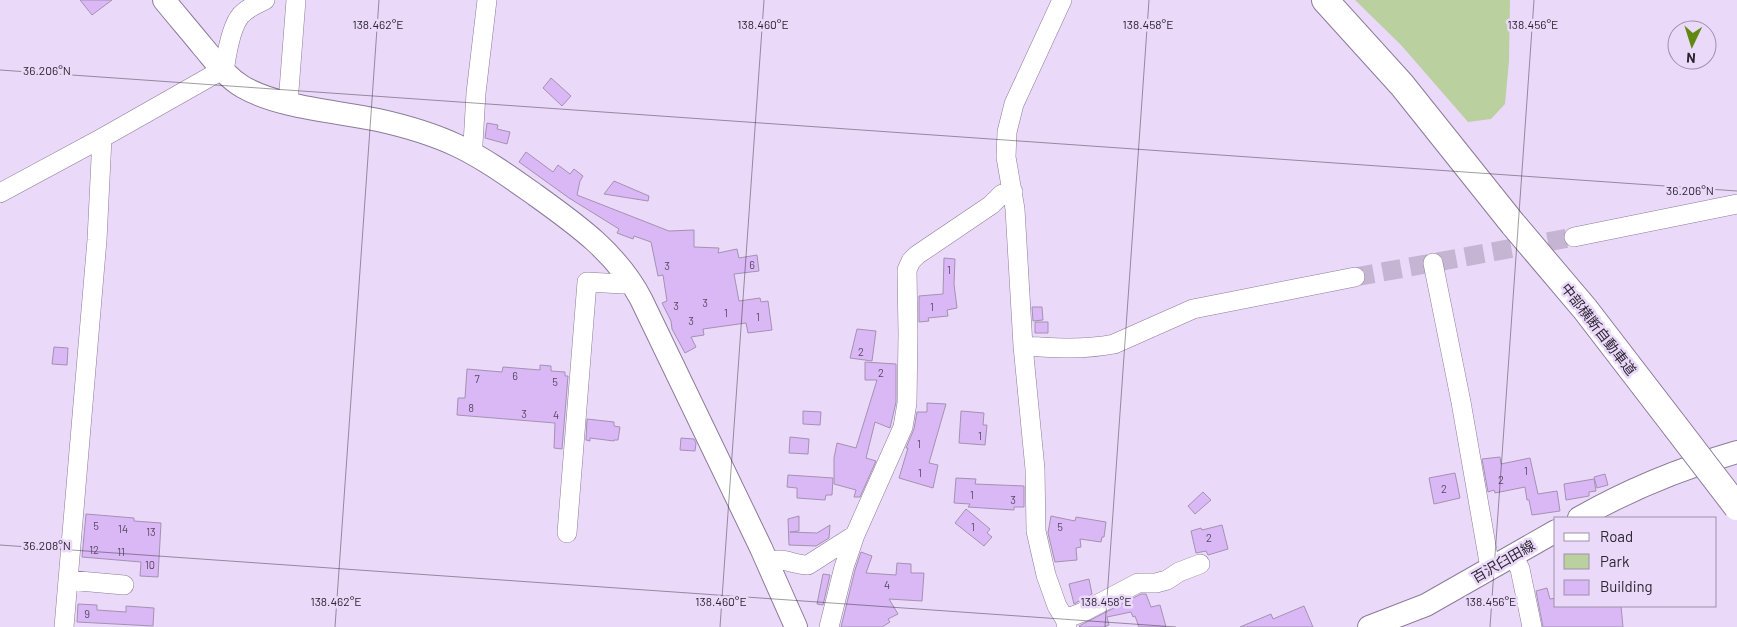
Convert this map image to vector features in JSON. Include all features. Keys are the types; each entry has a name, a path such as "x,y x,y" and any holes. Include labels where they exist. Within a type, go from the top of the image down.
{"highway":[{"name":"中部横断自動車道","path":"1309,0 1458,153"},
{"name":"中部横断自動車道","path":"1325,0 1402,85 1513,224 1585,309 1737,507"}],"main road":[{"path":"164,0 222,70 242,86 259,95 288,103 400,126 437,137 470,152 499,169 581,228 606,250 631,282 666,349 768,562 796,627"},
{"path":"1581,517 1634,490 1737,452"},
{"name":"百沢臼田線","path":"1369,627 1426,605 1554,532"}],"street":[{"path":"0,193 222,70 235,25 240,16 246,10 265,0"},
{"path":"288,103 296,0"},
{"path":"470,152 473,144 476,93 487,0"},
{"path":"1062,0 1014,104 1007,132 1006,157 1013,192 1023,346 1036,469 1036,530 1046,575 1057,606 1066,623 1138,583 1156,583 1167,580 1179,572 1200,564"},
{"path":"64,627 96,249 102,138"},
{"path":"829,627 855,534 903,427 907,404 908,334 906,270 917,254 976,215 1002,194 1013,192"},
{"path":"1574,237 1737,204"},
{"path":"1433,263 1461,402 1490,568"},
{"path":"1023,346 1072,349 1114,344 1193,309 1355,277"},
{"path":"568,533 587,282 623,284 631,282"},
{"path":"768,562 774,559 782,559 808,565 855,534"},
{"path":"1513,555 1520,569 1532,627"},
{"path":"68,580 124,585"}],"green space":[{"path":"1355,0 1510,0 1509,61 1505,104 1491,119 1468,122 1401,45"}],"building":[{"path":"80,0 112,0 92,15"},
{"path":"551,78 571,96 562,106 543,88"},
{"path":"487,123 498,125 497,129 510,132 507,144 485,138"},
{"path":"526,152 553,172 558,165 570,174 574,169 583,176 577,195 669,231 694,230 694,247 719,248 718,253 737,249 739,258 757,255 759,271 734,274 739,301 760,298 761,302 768,301 772,330 748,333 746,323 703,329 704,335 691,337 696,347 685,353 672,329 671,321 662,303 667,301 663,275 658,276 651,242 634,236 633,239 617,233 619,229 569,198 519,162"},
{"path":"614,181 649,196 648,201 604,194"},
{"path":"944,258 955,259 954,284 957,308 947,310 948,316 928,318 929,321 919,322 919,296 943,294"},
{"path":"1032,307 1042,307 1043,320 1033,321"},
{"path":"1035,322 1048,322 1048,333 1035,333"},
{"path":"857,329 876,331 872,361 850,358"},
{"path":"54,347 68,348 67,365 52,364"},
{"path":"865,362 896,364 896,402 890,428 875,422 866,458 876,461 860,497 854,497 856,490 834,484 834,458 837,443 856,448 877,380 865,380"},
{"path":"540,365 551,366 551,371 565,372 565,376 568,376 562,449 554,448 555,423 457,415 458,398 465,398 467,369 502,372 503,367 540,370"},
{"path":"927,403 946,404 929,463 938,465 933,488 899,478 908,448 906,448 914,429 917,412 927,412"},
{"path":"803,411 821,412 820,425 803,424"},
{"path":"961,411 984,413 983,425 987,425 985,445 959,443"},
{"path":"587,419 614,422 614,426 620,427 618,440 590,438 590,441 586,440"},
{"path":"790,437 809,439 808,454 789,453"},
{"path":"681,438 694,439 696,443 695,451 680,450"},
{"path":"1500,457 1501,464 1530,458 1538,494 1557,491 1560,511 1532,515 1525,487 1495,493 1494,490 1488,492 1482,459"},
{"path":"1455,473 1460,498 1434,504 1429,478"},
{"path":"1605,474 1608,485 1597,488 1594,477"},
{"path":"788,475 833,478 832,495 826,495 825,500 797,498 797,488 787,487"},
{"path":"956,478 976,479 975,484 1024,486 1024,507 1014,507 1014,510 968,507 970,504 954,503"},
{"path":"1594,479 1596,491 1589,492 1589,496 1566,500 1564,484"},
{"path":"1203,492 1211,500 1195,514 1188,506"},
{"path":"966,509 990,529 987,533 992,537 984,546 955,523"},
{"path":"86,514 134,518 134,521 161,523 158,577 140,576 141,562 82,557"},
{"path":"799,516 799,531 790,532 817,533 830,525 829,538 816,546 789,545 788,519"},
{"path":"1051,516 1075,521 1076,517 1106,522 1104,537 1102,537 1101,542 1080,539 1081,547 1076,548 1077,560 1055,562 1048,533"},
{"path":"1222,525 1228,549 1208,555 1206,551 1196,553 1191,531"},
{"path":"861,552 872,556 866,573 896,575 897,563 911,564 911,573 924,573 922,601 889,599 898,614 888,619 890,622 882,627 841,627"},
{"path":"823,574 830,575 823,605 817,604"},
{"path":"1089,579 1092,594 1074,604 1069,584"},
{"path":"1547,588 1550,599 1554,598 1554,607 1621,607 1623,627 1543,627 1536,591"},
{"path":"1141,594 1146,594 1151,607 1160,605 1166,627 1139,627 1135,616 1133,617 1131,612 1107,617 1109,625 1104,627 1079,626"},
{"path":"78,604 97,605 97,610 126,612 126,606 154,608 153,626 77,622"},
{"path":"1304,606 1313,627 1240,627 1271,614 1273,619"}],"tunnel":[{"path":"1355,277 1574,237"}]}
